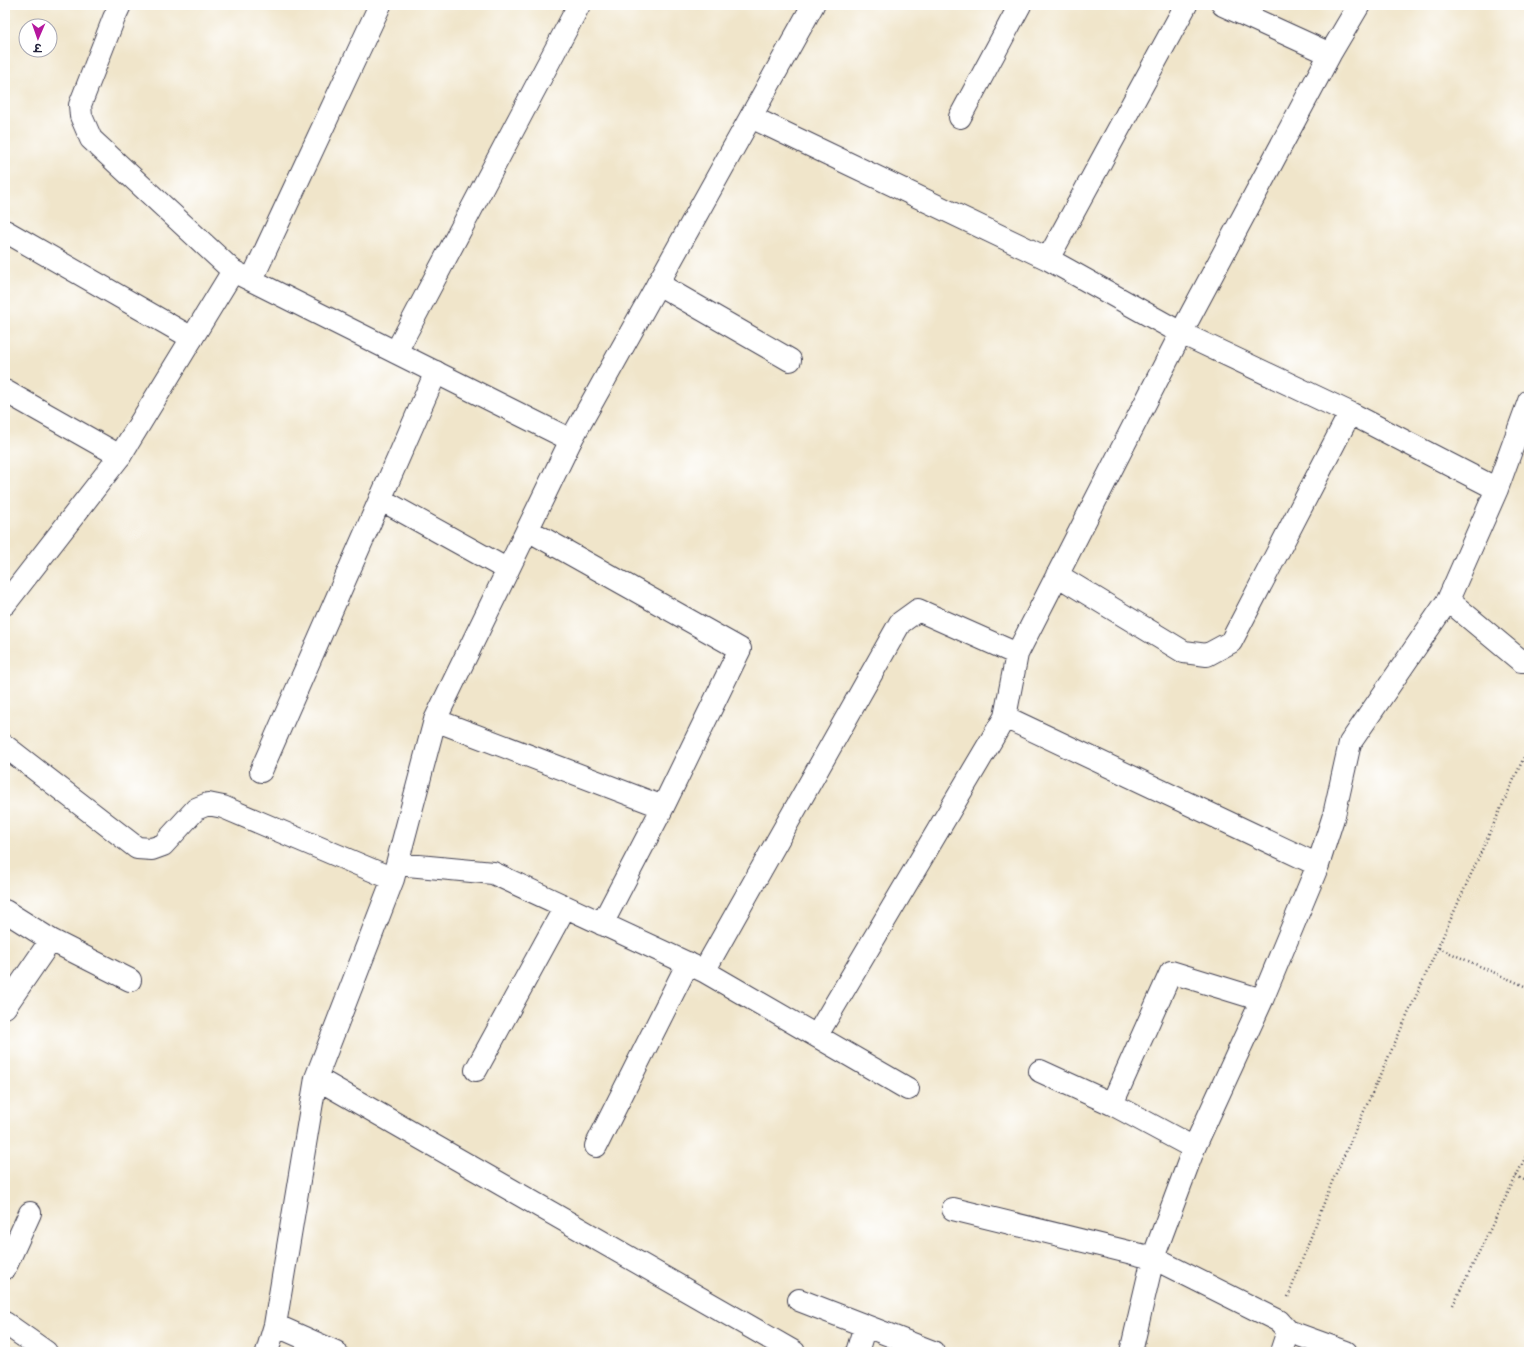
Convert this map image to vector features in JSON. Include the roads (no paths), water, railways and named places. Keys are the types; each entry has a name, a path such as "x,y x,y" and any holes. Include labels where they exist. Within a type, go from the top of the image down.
{"street":[{"path":"120,5 80,105 81,116 91,139 242,275 571,440"},
{"path":"5,604 120,456 192,338 242,275 380,5"},
{"path":"396,352 579,5"},
{"path":"267,1352 275,1325 316,1078 395,872 435,720 571,440 813,5"},
{"path":"960,117 1020,5"},
{"path":"1048,259 1186,5"},
{"path":"1223,5 1330,54"},
{"path":"816,1035 1005,717 1017,654 1181,333 1330,54 1359,5"},
{"path":"751,117 1048,259 1181,333 1350,413 1497,489"},
{"path":"5,231 192,338"},
{"path":"658,284 790,360"},
{"path":"261,771 436,372"},
{"path":"5,391 120,456"},
{"path":"1131,1352 1153,1258 1194,1148 1262,1000 1318,865 1334,815 1350,743 1448,600 1497,489 1529,400"},
{"path":"1057,575 1184,652 1207,655 1230,642 1350,413"},
{"path":"380,499 508,570"},
{"path":"528,530 740,650 664,807 602,924"},
{"path":"1448,600 1526,665"},
{"path":"596,1146 696,967 900,623 918,610 1017,654"},
{"path":"1005,717 1318,865"},
{"path":"435,720 664,807"},
{"path":"5,746 137,848 152,849 163,846 196,809 208,804 223,807 395,872 493,873 696,967 908,1089"},
{"path":"476,1070 565,907"},
{"path":"5,911 51,940 130,980"},
{"path":"5,1007 51,940"},
{"path":"1112,1104 1172,972 1262,1000"},
{"path":"1040,1071 1112,1104 1194,1148"},
{"path":"316,1078 765,1346 794,1352"},
{"path":"953,1209 1153,1258 1284,1326 1346,1352"},
{"path":"5,1268 30,1213"},
{"path":"799,1300 933,1352"},
{"path":"5,1322 46,1352"},
{"path":"275,1325 336,1352"},
{"path":"856,1352 865,1326"},
{"path":"1281,1352 1284,1326"}]}
